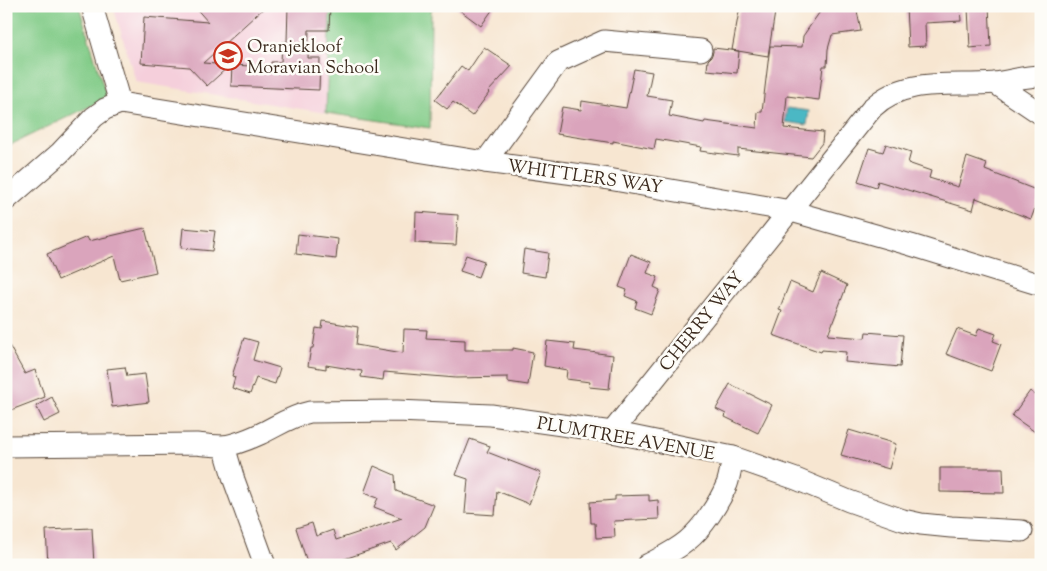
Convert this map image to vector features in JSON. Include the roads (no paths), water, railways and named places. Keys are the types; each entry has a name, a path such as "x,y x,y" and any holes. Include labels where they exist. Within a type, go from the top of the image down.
{"street":[{"path":"6,200 60,154 94,117 105,109 120,103 92,6"},
{"path":"485,162 558,62 604,41 702,50"},
{"name":"CHERRY WAY","path":"612,432 873,107 880,101 900,90 911,87 995,83 1041,76"},
{"path":"995,83 1041,114"},
{"name":"WHITTLERS WAY","path":"120,103 485,162 597,177 790,210 1041,285"},
{"name":"PLUMTREE AVENUE","path":"6,446 196,444 224,446 244,441 292,417 310,412 398,411 490,415 612,432 733,457 796,479 848,501 903,520 921,524 1022,531"},
{"path":"224,446 234,480 265,565"},
{"path":"647,565 689,539 706,520 728,483 733,457"}],"water":[{"path":"787,108 809,111 807,125 785,122"}],"place":[{"name":"Oranjekloof Moravian School","path":"228,56"}]}
